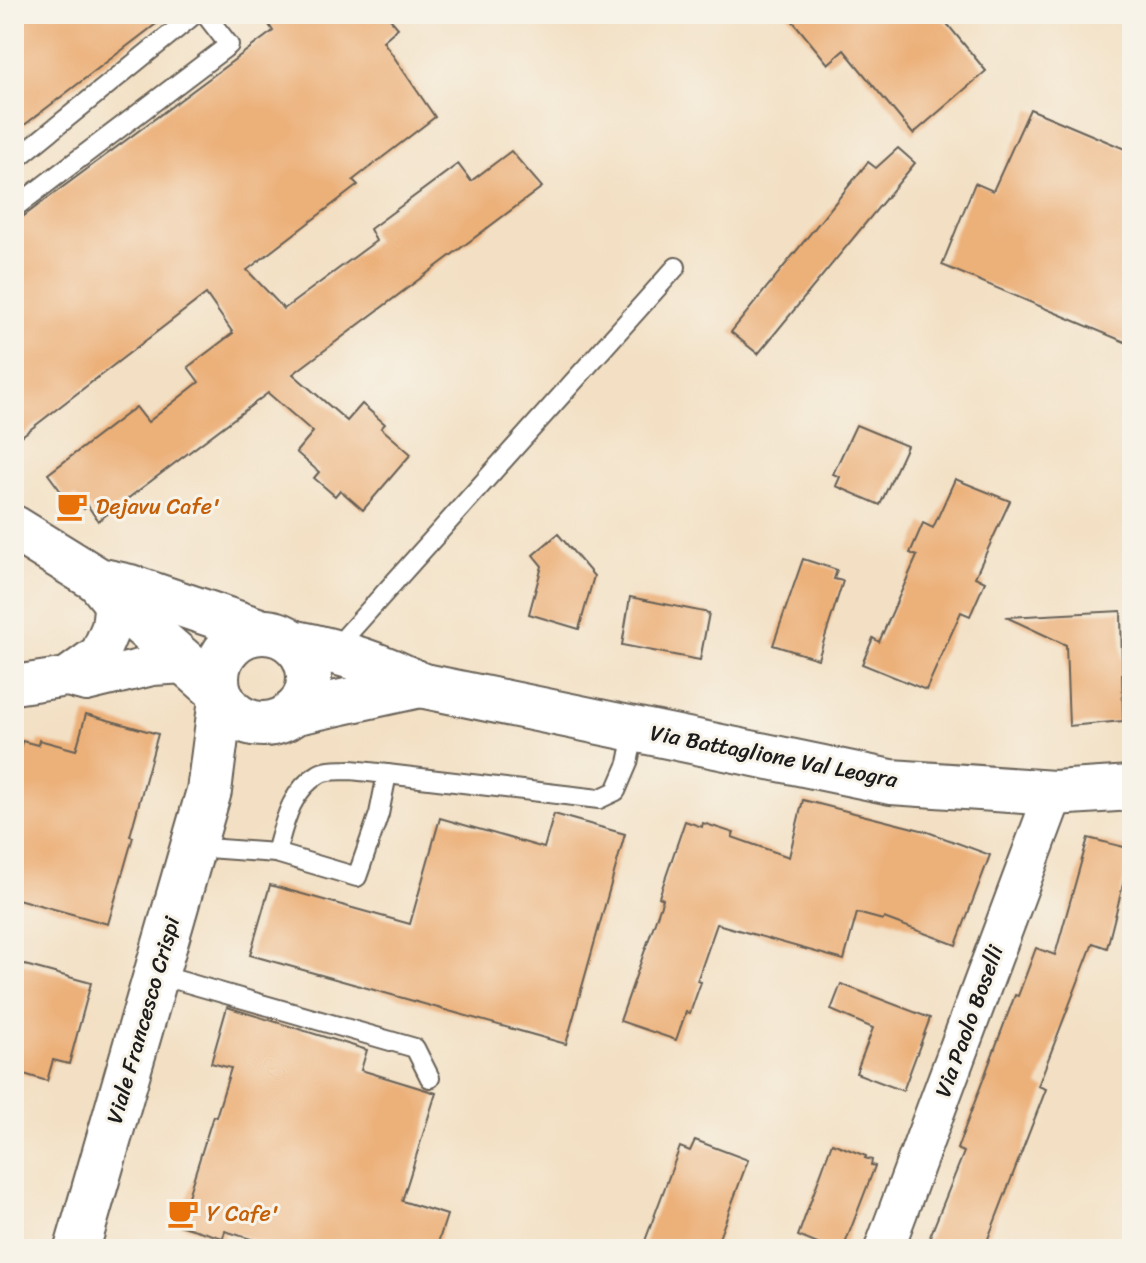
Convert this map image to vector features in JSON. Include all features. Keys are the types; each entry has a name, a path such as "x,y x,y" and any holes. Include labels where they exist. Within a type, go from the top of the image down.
{"street":[{"path":"14,528 106,590 220,696 233,713 245,721 259,724 286,717"},
{"name":"Via Battaglione Val Leogra","path":"106,590 130,587 278,637 343,652 391,669 420,685 891,782 1054,793 1132,788"},
{"path":"67,677 100,653 111,627 106,590"},
{"name":"Viale Francesco Crispi","path":"84,1247 156,974 209,791 220,696 216,675 220,660 227,648 238,639 278,637 302,653 309,681 305,695 209,791"},
{"path":"14,685 67,677 86,682 152,666 186,664"},
{"name":"Via Battaglione Val Leogra","path":"286,717 420,685"},
{"name":"Via Paolo Boselli","path":"884,1249 1054,793"}],"lane":[{"path":"14,161 195,14"},
{"path":"14,208 229,45 205,14"},
{"path":"343,652 347,635 676,267"},
{"path":"276,853 287,814 297,794 321,772 351,770 599,799 616,791 628,763 635,728"},
{"path":"193,847 276,853 357,877 379,814 387,774"},
{"path":"156,974 415,1048 430,1078"}],"building":[{"path":"14,14 169,14 14,133"},
{"path":"262,14 386,14 398,28 383,41 435,117 353,180 358,185 247,270 284,309 376,241 370,229 458,164 471,181 511,151 542,187 293,374 347,421 362,404 385,424 381,428 411,454 363,510 340,490 335,496 314,478 319,472 296,452 313,432 268,393 98,521 88,506 84,509 75,496 68,501 48,474 136,407 148,422 199,382 188,367 233,333 206,294 14,442 14,220 21,218 273,31"},
{"path":"787,14 939,14 986,71 913,134 844,50 828,64"},
{"path":"1030,109 1132,152 1132,345 942,265 975,183 993,191"},
{"path":"898,148 915,163 758,354 731,332 868,162 876,168"},
{"path":"856,425 907,446 880,505 836,486 840,477 833,474"},
{"path":"955,479 1010,501 975,577 985,582 970,616 961,612 926,690 862,664 873,638 879,642 917,556 910,553 923,523 933,528"},
{"path":"558,534 594,576 579,629 529,614 542,566 533,555"},
{"path":"803,559 837,570 834,579 843,581 818,659 773,645"},
{"path":"630,597 709,613 700,660 622,645"},
{"path":"1121,611 1123,721 1069,726 1066,645 1006,617"},
{"path":"86,714 158,734 108,924 14,898 14,775 22,741 38,745 39,740 76,750"},
{"path":"803,800 925,831 990,855 956,945 884,918 857,913 844,960 717,924 697,981 701,982 676,1040 620,1021 663,899 659,897 685,821 734,833 732,837 789,857"},
{"path":"554,814 625,834 566,1044 250,955 270,885 410,924 440,818 544,848"},
{"path":"1088,838 1132,849 1107,948 1093,943 1038,1086 1046,1089 984,1249 925,1249 964,1152 957,1149 1015,995 1018,996 1036,948 1055,955"},
{"path":"14,962 91,983 69,1064 53,1060 47,1081 14,1071"},
{"path":"841,984 930,1018 903,1091 856,1073 873,1028 831,1010"},
{"path":"227,1007 367,1050 361,1070 436,1093 402,1201 447,1215 436,1249 284,1249 225,1231 223,1238 179,1225 231,1068 211,1063"},
{"path":"695,1140 748,1160 715,1249 642,1249 680,1147 690,1151"},
{"path":"832,1143 866,1156 875,1166 843,1249 830,1249 798,1236"}],"place":[{"name":"Dejavu Cafe'","path":"72,506"},
{"name":"Y Cafe'","path":"183,1213"}]}
